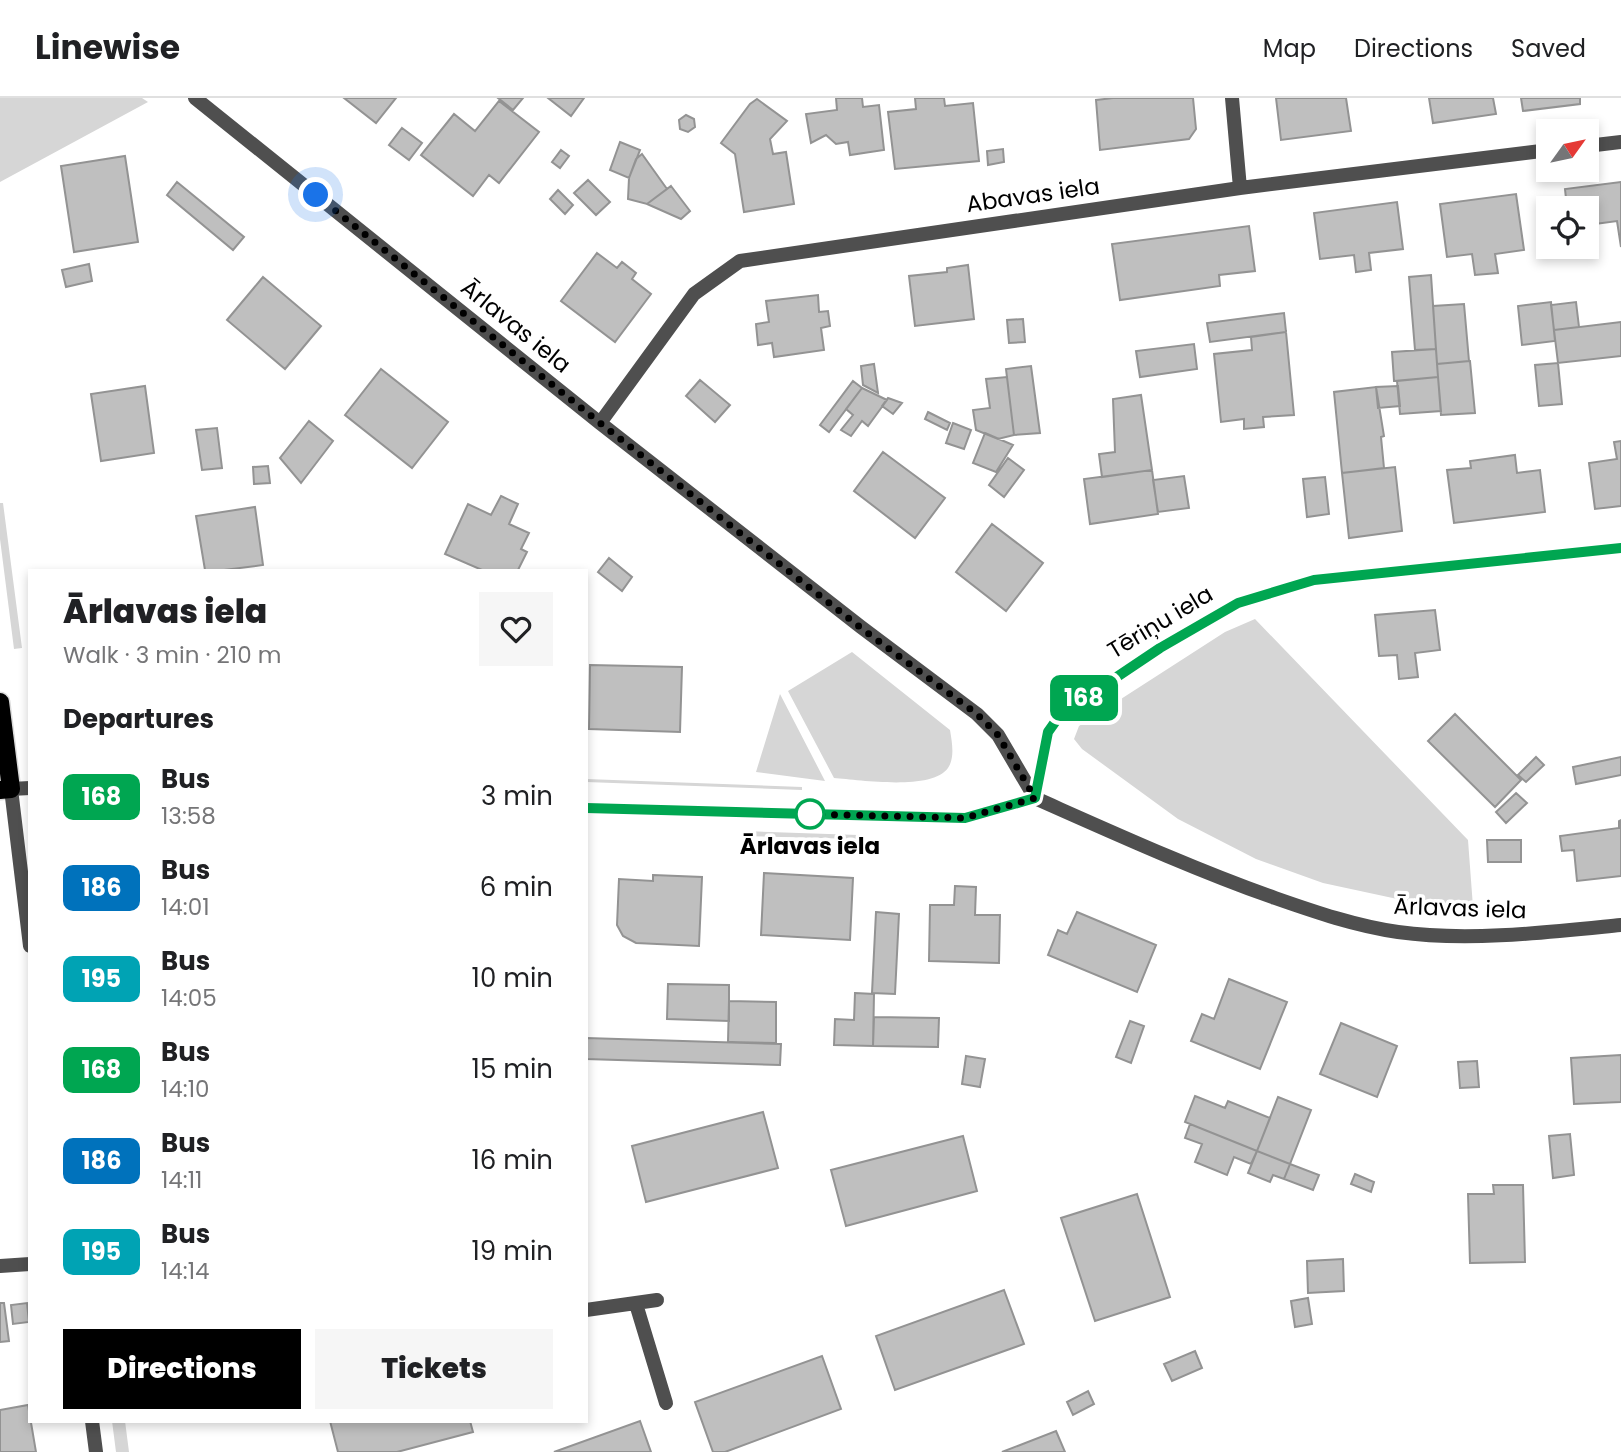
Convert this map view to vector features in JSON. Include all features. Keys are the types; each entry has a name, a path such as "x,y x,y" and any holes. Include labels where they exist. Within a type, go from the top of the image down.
{"main road":[{"path":"0,702 6,789"}],"street":[{"name":"Ārlavas iela","path":"195,98 600,423 861,628 977,714 998,735 1035,798 1160,854 1249,889 1326,916 1398,932 1507,934 1621,925"},
{"path":"1232,98 1240,188"},
{"path":"1600,144 1621,142"},
{"name":"Abavas iela","path":"600,423 694,294 740,261 1240,188 1536,152"},
{"name":"Tēriņu iela","path":"1035,798 1048,732 1060,715 1160,648 1238,603 1314,580 1621,548"},
{"path":"28,788 6,789 28,933"},
{"path":"588,808 965,818 1035,798"},
{"path":"0,1266 28,1264"},
{"path":"588,1310 657,1300"},
{"path":"636,1304 666,1403"},
{"path":"92,1423 96,1452"}],"shaded area":[{"path":"0,98 142,98 148,102 0,182"},
{"path":"0,503 3,503 22,648 14,649 0,539"},
{"path":"1255,619 1468,840 1473,907 1402,900 1323,883 1256,859 1178,819 1082,749 1074,739 1079,726 1225,632"},
{"path":"852,652 950,730 952,760 940,775 912,782 834,778 788,691"},
{"path":"780,694 825,781 756,772"},
{"path":"588,779 802,787 802,790 588,782"},
{"path":"743,831 858,835 858,839 743,836"},
{"path":"112,1423 125,1423 129,1452 116,1452"}],"building":[{"path":"344,98 396,98 376,123"},
{"path":"498,98 523,98 513,110"},
{"path":"548,98 584,98 571,116"},
{"path":"836,98 862,98 863,107 879,105 884,150 850,155 848,142 836,144 826,135 811,143 806,114 837,110"},
{"path":"915,98 944,98 945,106 973,103 979,161 895,169 888,112 916,109"},
{"path":"1193,98 1196,129 1189,139 1100,150 1096,100"},
{"path":"1276,98 1346,98 1351,131 1281,140"},
{"path":"1429,98 1493,98 1496,114 1433,123"},
{"path":"1521,98 1580,98 1580,104 1523,111"},
{"path":"757,99 787,121 770,139 773,154 786,152 794,204 744,212 735,154 721,143 750,104"},
{"path":"499,101 539,132 499,183 489,175 473,196 421,155 454,114 475,131"},
{"path":"686,115 694,119 695,127 688,132 680,129 679,120"},
{"path":"402,128 422,143 409,160 389,145"},
{"path":"620,142 640,150 629,178 610,170"},
{"path":"1003,149 1004,162 988,165 987,151"},
{"path":"561,150 569,156 560,168 552,162"},
{"path":"642,154 667,189 647,204 628,199 629,178 636,159"},
{"path":"125,156 138,242 74,252 61,166"},
{"path":"588,180 610,202 596,215 574,193"},
{"path":"177,182 244,237 233,250 167,195"},
{"path":"1621,182 1621,247 1617,221 1599,223 1599,196 1566,196 1565,189"},
{"path":"671,186 690,211 681,219 647,204"},
{"path":"558,190 573,205 565,214 550,199"},
{"path":"1516,194 1524,250 1495,254 1498,273 1475,275 1472,254 1447,257 1440,204"},
{"path":"1397,202 1403,249 1369,253 1371,270 1356,272 1354,255 1320,259 1314,213"},
{"path":"1249,226 1255,271 1219,275 1220,286 1120,300 1112,244"},
{"path":"597,253 617,268 622,262 636,273 632,279 651,294 615,342 561,301"},
{"path":"89,264 92,281 66,287 62,270"},
{"path":"968,265 974,319 915,326 909,276 947,272 947,268"},
{"path":"1431,275 1436,349 1415,350 1409,277"},
{"path":"263,277 321,326 285,369 227,320"},
{"path":"818,295 819,312 828,311 830,326 821,328 824,350 774,357 772,343 758,345 756,324 769,322 766,301"},
{"path":"1551,302 1555,341 1522,345 1518,306"},
{"path":"1576,302 1579,327 1554,330 1551,305"},
{"path":"1464,304 1469,361 1437,364 1433,306"},
{"path":"1284,313 1286,332 1210,342 1207,323"},
{"path":"1023,319 1025,342 1009,343 1007,320"},
{"path":"1621,322 1621,356 1558,363 1554,330"},
{"path":"1286,332 1294,415 1263,417 1264,427 1244,429 1244,419 1221,422 1214,354 1252,350 1251,337"},
{"path":"1194,344 1197,369 1140,377 1136,351"},
{"path":"1436,349 1438,377 1394,381 1392,352"},
{"path":"1470,361 1475,413 1441,415 1437,364"},
{"path":"1558,363 1562,404 1539,406 1535,365"},
{"path":"874,364 878,393 863,385 861,366"},
{"path":"1031,366 1040,433 1014,435 1006,369"},
{"path":"381,369 448,422 412,468 345,415"},
{"path":"1007,377 1014,435 998,439 976,430 973,410 990,408 986,379"},
{"path":"1438,377 1441,411 1400,414 1397,381"},
{"path":"700,380 730,405 715,422 686,396"},
{"path":"853,381 862,388 829,432 820,425"},
{"path":"145,386 154,453 101,461 91,394"},
{"path":"1398,386 1400,406 1378,408 1376,387"},
{"path":"1376,387 1384,436 1381,437 1384,468 1342,473 1334,392"},
{"path":"862,388 887,400 868,426 862,421 851,436 841,430 853,415 846,409"},
{"path":"1141,395 1152,470 1102,477 1099,454 1115,452 1113,399"},
{"path":"888,398 902,403 893,414 882,406"},
{"path":"928,412 950,423 947,430 925,419"},
{"path":"309,421 333,441 301,483 280,458"},
{"path":"953,423 971,430 964,449 946,443"},
{"path":"217,428 222,468 202,470 196,430"},
{"path":"985,433 1013,445 996,472 973,463"},
{"path":"1621,441 1621,506 1595,509 1589,463 1617,459 1614,442"},
{"path":"883,452 945,498 915,538 854,491"},
{"path":"1515,455 1517,473 1540,470 1545,512 1454,523 1447,470 1471,468 1470,461"},
{"path":"1008,458 1024,470 1004,497 989,485"},
{"path":"268,466 270,483 254,484 253,467"},
{"path":"1395,467 1402,531 1349,538 1342,473"},
{"path":"1152,470 1158,514 1090,524 1084,479"},
{"path":"1184,476 1189,508 1158,512 1153,480"},
{"path":"1325,477 1329,514 1307,517 1303,479"},
{"path":"501,496 518,504 509,524 529,533 521,549 527,552 518,569 480,569 445,554 468,504 491,515"},
{"path":"255,507 263,565 205,569 196,516"},
{"path":"992,524 1043,563 1006,611 956,572"},
{"path":"609,558 632,577 622,591 598,572"},
{"path":"1435,610 1440,650 1415,653 1418,677 1399,679 1397,655 1379,656 1375,615"},
{"path":"590,665 682,667 680,732 589,729"},
{"path":"1455,714 1521,780 1495,807 1428,741"},
{"path":"1536,757 1544,765 1526,782 1518,775"},
{"path":"1621,757 1621,775 1576,784 1573,767"},
{"path":"1516,793 1527,803 1506,823 1496,812"},
{"path":"1621,820 1621,876 1577,881 1574,850 1562,851 1560,836 1619,828"},
{"path":"1487,840 1521,840 1521,862 1488,862"},
{"path":"764,873 853,878 850,940 761,935"},
{"path":"653,875 702,877 699,946 636,943 623,936 617,925 619,879 653,881"},
{"path":"955,886 976,887 975,915 1000,915 999,963 929,961 930,905 954,905"},
{"path":"876,912 899,914 895,994 872,993"},
{"path":"1077,912 1156,945 1137,992 1048,955 1058,930 1067,934"},
{"path":"1229,979 1287,1002 1260,1069 1191,1041 1202,1014 1214,1019"},
{"path":"668,984 729,985 729,1021 667,1019"},
{"path":"855,993 874,994 873,1046 834,1045 835,1019 854,1020"},
{"path":"729,1001 776,1002 776,1043 728,1042"},
{"path":"874,1017 939,1018 938,1047 873,1046"},
{"path":"1130,1021 1144,1026 1131,1063 1116,1057"},
{"path":"1341,1023 1397,1046 1377,1097 1320,1074"},
{"path":"588,1038 781,1044 780,1065 588,1059"},
{"path":"1621,1055 1621,1102 1574,1104 1571,1058"},
{"path":"966,1056 985,1059 980,1087 962,1084"},
{"path":"1477,1061 1479,1087 1460,1088 1458,1062"},
{"path":"1195,1096 1225,1108 1228,1101 1270,1118 1257,1151 1185,1122"},
{"path":"1278,1097 1311,1110 1290,1164 1257,1151"},
{"path":"763,1112 778,1168 646,1202 632,1146"},
{"path":"1190,1124 1257,1151 1251,1164 1234,1157 1227,1175 1195,1162 1202,1144 1185,1138"},
{"path":"1570,1134 1574,1175 1553,1178 1549,1136"},
{"path":"963,1136 977,1191 846,1226 831,1170"},
{"path":"1257,1151 1290,1164 1284,1179 1273,1175 1270,1182 1248,1173"},
{"path":"1290,1164 1319,1175 1313,1190 1284,1179"},
{"path":"1355,1174 1374,1182 1371,1192 1351,1184"},
{"path":"1493,1185 1523,1185 1525,1262 1470,1263 1468,1194 1494,1194"},
{"path":"1137,1194 1170,1297 1095,1321 1061,1218"},
{"path":"1343,1259 1344,1291 1308,1293 1307,1261"},
{"path":"1004,1290 1024,1344 895,1390 876,1336"},
{"path":"1308,1298 1312,1324 1295,1327 1291,1301"},
{"path":"0,1303 4,1303 9,1341 0,1342"},
{"path":"27,1303 28,1322 13,1324 11,1305"},
{"path":"1195,1351 1202,1368 1172,1381 1164,1364"},
{"path":"822,1356 841,1409 725,1452 713,1452 695,1402"},
{"path":"1088,1391 1094,1404 1073,1415 1067,1402"},
{"path":"28,1405 28,1423 31,1423 36,1452 0,1452 0,1410"},
{"path":"640,1421 651,1452 554,1452"},
{"path":"331,1423 471,1423 473,1432 397,1452 338,1452"},
{"path":"1056,1431 1065,1452 1002,1452"}],"bus line":[{"name":"168","path":"588,808 965,818 1035,798 1048,732 1060,715 1160,648 1238,603 1314,580 1621,548"}],"place":[{"name":"Ārlavas iela","path":"810,814"}],"route":[{"path":"316,195 861,628 977,714 998,735 1035,798 965,818 807,814 810,814"}]}
